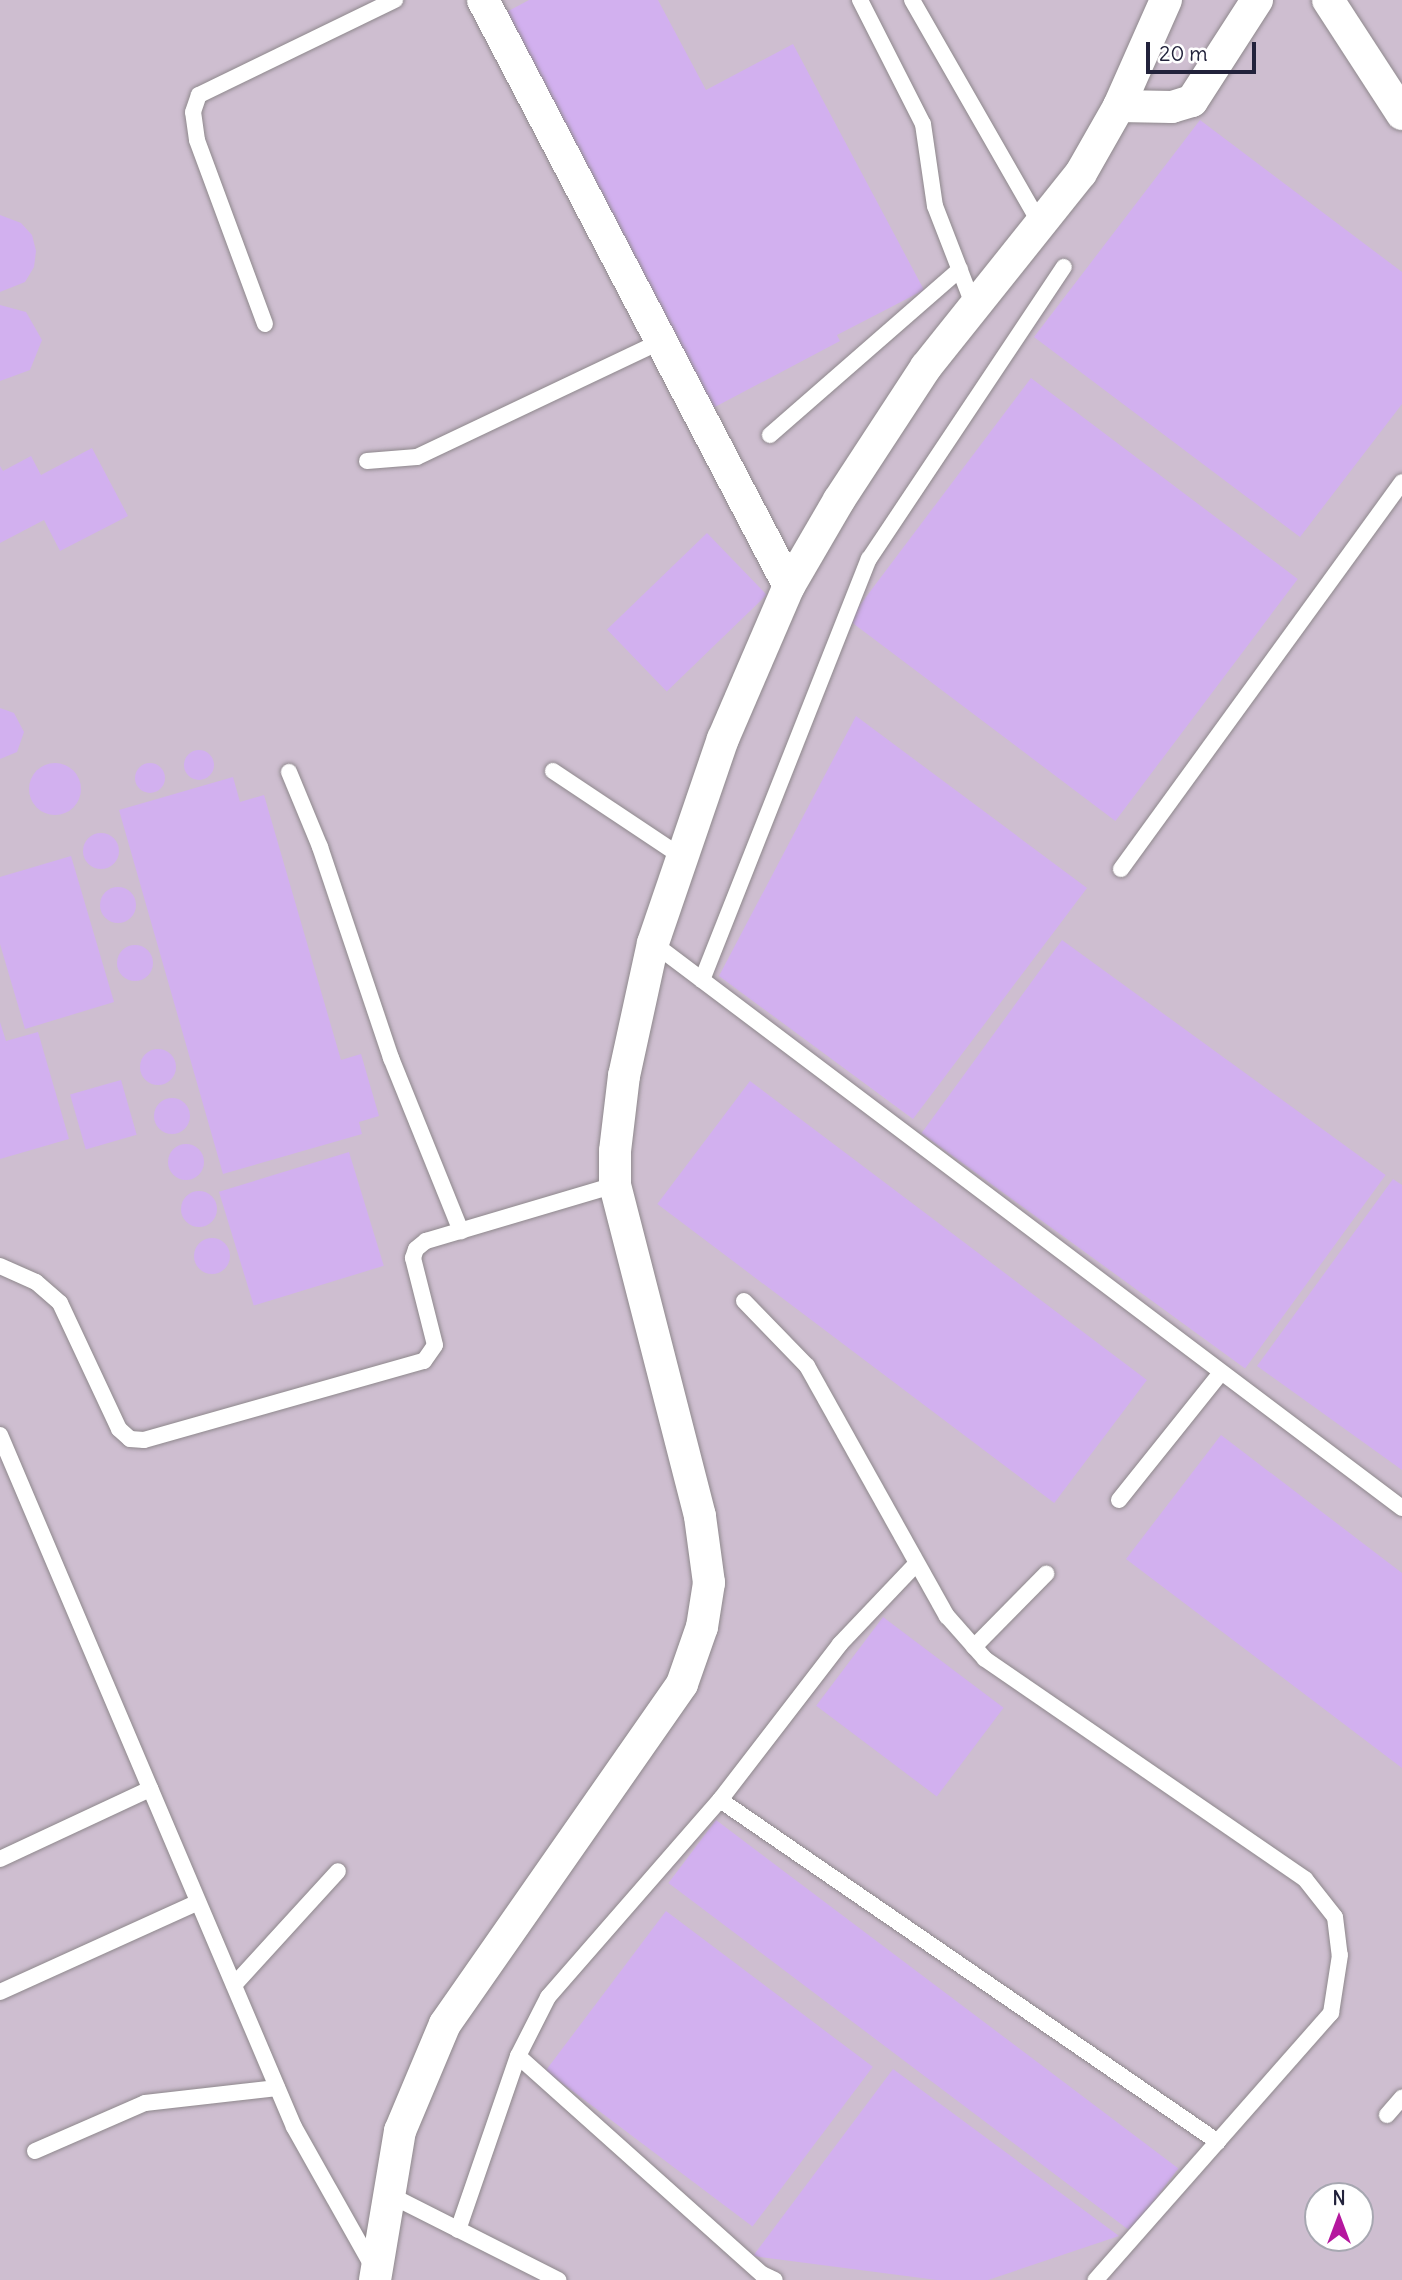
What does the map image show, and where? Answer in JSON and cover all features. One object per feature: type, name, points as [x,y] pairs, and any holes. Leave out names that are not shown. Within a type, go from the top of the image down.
[{"type":"street","points":[[483,0],[789,586]]},
{"type":"street","points":[[376,2276],[400,2131],[444,2024],[682,1684],[702,1627],[709,1583],[700,1516],[615,1185],[624,1076],[653,943],[682,857],[723,739],[789,586],[926,367],[1081,173],[1119,106],[1166,0]]},
{"type":"street","points":[[1119,106],[1172,107],[1192,102],[1256,0]]},
{"type":"street","points":[[1328,0],[1402,114]]},
{"type":"lane","points":[[265,324],[197,140],[193,112],[200,95],[395,0]]},
{"type":"lane","points":[[860,0],[923,124],[935,206],[975,309]]},
{"type":"lane","points":[[912,0],[1041,225]]},
{"type":"lane","points":[[702,980],[869,559],[1064,267]]},
{"type":"lane","points":[[770,435],[960,269]]},
{"type":"lane","points":[[367,461],[417,457],[661,341]]},
{"type":"lane","points":[[1121,869],[1402,482]]},
{"type":"lane","points":[[553,771],[682,857]]},
{"type":"lane","points":[[289,772],[320,847],[391,1058],[461,1231]]},
{"type":"lane","points":[[653,943],[1220,1374],[1402,1508]]},
{"type":"lane","points":[[0,1266],[36,1282],[60,1303],[119,1429],[130,1438],[144,1440],[424,1361],[435,1345],[413,1258],[426,1241],[615,1185]]},
{"type":"lane","points":[[744,1301],[807,1366],[916,1564],[947,1616],[974,1647],[1304,1879],[1335,1917],[1340,1955],[1331,2013],[1096,2280]]},
{"type":"lane","points":[[1119,1500],[1220,1374]]},
{"type":"lane","points":[[0,1435],[293,2127],[376,2276]]},
{"type":"lane","points":[[458,2230],[518,2056],[548,1997],[720,1800],[840,1644],[916,1564]]},
{"type":"lane","points":[[974,1647],[1046,1574]]},
{"type":"lane","points":[[0,1859],[150,1789]]},
{"type":"lane","points":[[720,1800],[1218,2142]]},
{"type":"lane","points":[[234,1985],[338,1871]]},
{"type":"lane","points":[[0,1992],[198,1902]]},
{"type":"lane","points":[[518,2056],[765,2278]]},
{"type":"lane","points":[[35,2151],[145,2103],[277,2088]]},
{"type":"lane","points":[[1387,2115],[1402,2098]]},
{"type":"lane","points":[[388,2194],[558,2280]]},
{"type":"shaded area","points":[[0,0],[1402,0],[1402,2280],[0,2280]]},
{"type":"building","points":[[529,0],[658,0],[706,90],[793,44],[924,290],[837,335],[840,341],[713,408],[503,14]]},
{"type":"building","points":[[1200,120],[1402,272],[1402,404],[1300,537],[1034,337]]},
{"type":"building","points":[[0,215],[21,223],[32,235],[36,251],[34,267],[25,282],[0,292]]},
{"type":"building","points":[[0,305],[26,312],[42,340],[30,370],[0,381]]},
{"type":"building","points":[[1031,378],[1298,579],[1115,821],[849,620]]},
{"type":"building","points":[[92,448],[128,516],[60,551],[44,520],[0,543],[0,466],[3,471],[31,456],[41,475]]},
{"type":"building","points":[[707,533],[767,595],[667,691],[607,630]]},
{"type":"building","points":[[0,708],[14,713],[24,732],[17,752],[0,759]]},
{"type":"building","points":[[856,716],[1087,888],[913,1119],[719,976]]},
{"type":"building","points":[[199,750],[210,754],[214,765],[210,776],[199,780],[188,776],[184,765],[188,754]]},
{"type":"building","points":[[55,763],[65,765],[73,771],[79,779],[79,799],[73,807],[65,813],[55,815],[45,813],[37,807],[31,799],[29,789],[31,779],[37,771],[45,765]]},
{"type":"building","points":[[150,763],[156,764],[164,772],[164,784],[156,792],[150,793],[144,792],[136,784],[135,778],[136,772],[144,764]]},
{"type":"building","points":[[233,777],[240,802],[264,795],[341,1060],[361,1054],[379,1116],[359,1122],[362,1134],[223,1174],[119,810]]},
{"type":"building","points":[[101,833],[114,838],[119,851],[114,864],[101,869],[88,864],[83,851],[88,838]]},
{"type":"building","points":[[71,856],[114,1002],[25,1029],[0,944],[0,877]]},
{"type":"building","points":[[118,887],[131,892],[136,905],[131,918],[118,923],[105,918],[100,905],[105,892]]},
{"type":"building","points":[[1062,940],[1386,1175],[1245,1368],[922,1133]]},
{"type":"building","points":[[135,945],[148,950],[153,963],[148,976],[135,981],[122,976],[117,963],[122,950]]},
{"type":"building","points":[[0,1022],[6,1041],[38,1032],[69,1139],[0,1159]]},
{"type":"building","points":[[158,1049],[171,1054],[176,1067],[171,1080],[158,1085],[145,1080],[140,1067],[145,1054]]},
{"type":"building","points":[[121,1080],[137,1135],[86,1149],[70,1095]]},
{"type":"building","points":[[750,1081],[1147,1380],[1054,1503],[657,1204]]},
{"type":"building","points":[[172,1098],[185,1103],[190,1116],[185,1129],[172,1134],[159,1129],[154,1116],[159,1103]]},
{"type":"building","points":[[186,1144],[199,1149],[204,1162],[199,1175],[186,1180],[173,1175],[168,1162],[173,1149]]},
{"type":"building","points":[[349,1152],[384,1266],[254,1306],[219,1192]]},
{"type":"building","points":[[1393,1179],[1402,1185],[1402,1470],[1257,1366]]},
{"type":"building","points":[[199,1191],[212,1196],[217,1209],[212,1222],[199,1227],[186,1222],[181,1209],[186,1196]]},
{"type":"building","points":[[212,1238],[225,1243],[230,1256],[225,1269],[212,1274],[199,1269],[194,1256],[199,1243]]},
{"type":"building","points":[[1221,1435],[1402,1573],[1402,1768],[1126,1559]]},
{"type":"building","points":[[883,1617],[1004,1708],[937,1797],[816,1706]]},
{"type":"building","points":[[716,1820],[1178,2168],[1131,2232],[668,1883]]},
{"type":"building","points":[[666,1911],[873,2067],[752,2227],[546,2071]]},
{"type":"building","points":[[893,2069],[1119,2236],[988,2280],[937,2280],[753,2256]]}]
